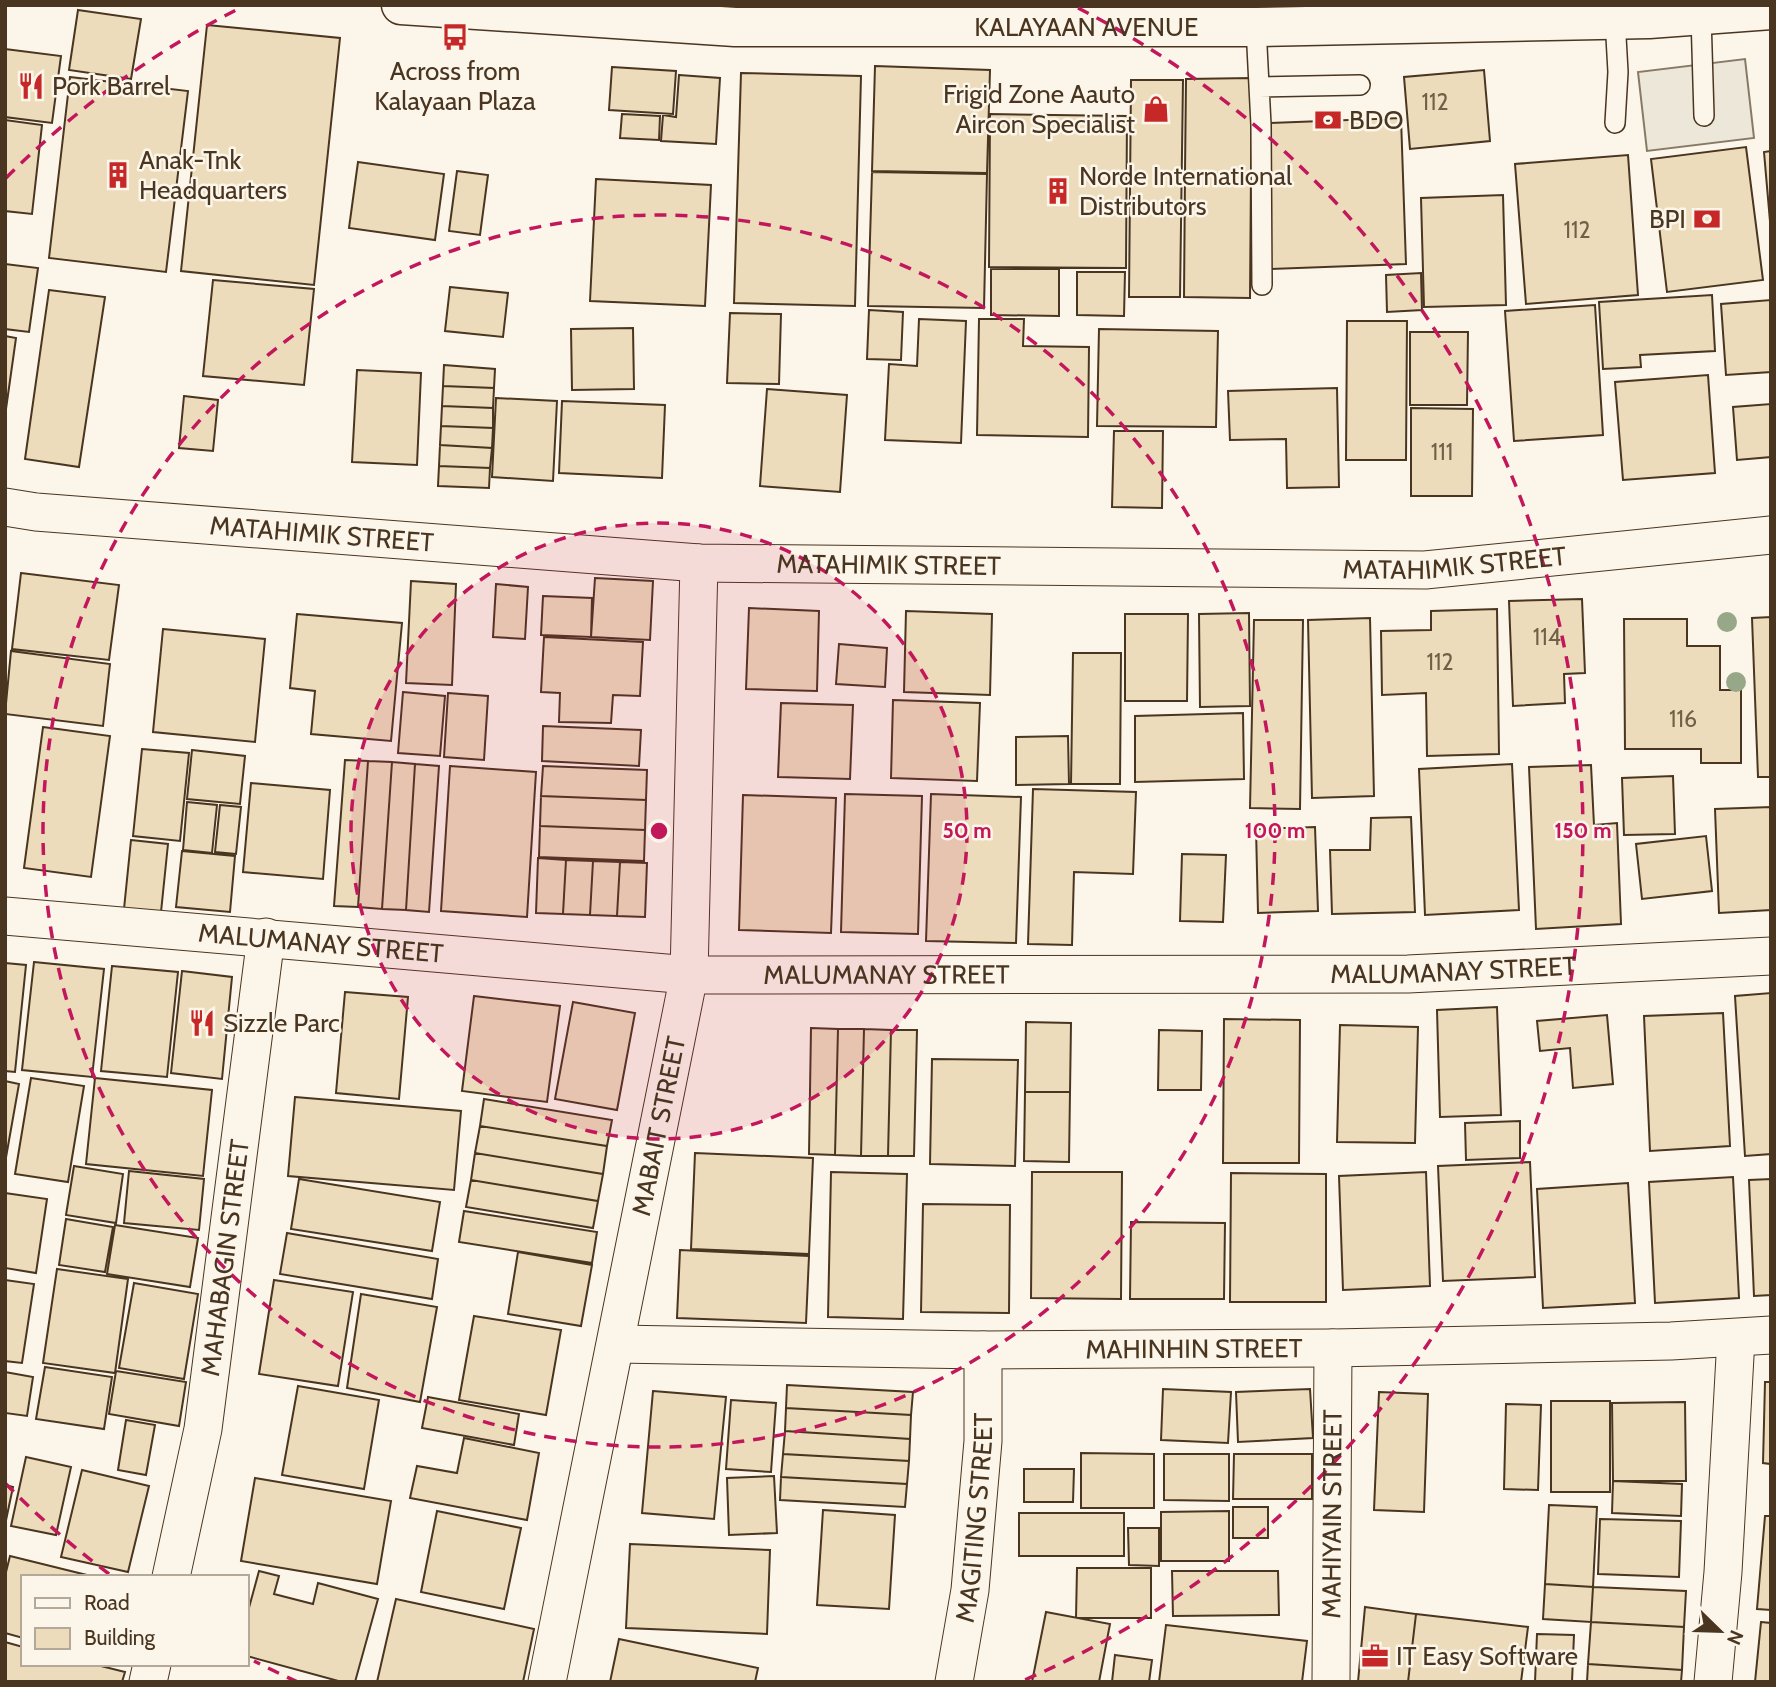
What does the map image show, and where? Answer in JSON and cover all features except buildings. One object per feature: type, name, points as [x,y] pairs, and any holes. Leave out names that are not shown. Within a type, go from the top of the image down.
[{"type":"main road","name":"KALAYAAN AVENUE","points":[[401,5],[735,27],[1255,27],[1615,19],[1771,10]]},
{"type":"street","name":"MATAHIMIK STREET","points":[[5,507],[36,512],[699,563],[1425,570],[1771,535]]},
{"type":"street","name":"MABAIT STREET","points":[[547,1682],[689,975],[699,563]]},
{"type":"street","name":"MALUMANAY STREET","points":[[5,916],[689,975],[1408,974],[1771,956]]},
{"type":"street","name":"MAHABAGIN STREET","points":[[171,1575],[204,1429],[266,937]]},
{"type":"street","name":"MAHINHIN STREET","points":[[616,1344],[983,1350],[1333,1348],[1753,1337]]},
{"type":"street","points":[[1713,1682],[1723,1572],[1753,1337]]},
{"type":"street","name":"MAHIYAIN STREET","points":[[1331,1682],[1333,1348]]},
{"type":"street","name":"MAGITING STREET","points":[[954,1682],[970,1590],[983,1441],[983,1350]]},
{"type":"lane","points":[[1701,16],[1704,116]]},
{"type":"lane","points":[[1615,19],[1618,72],[1615,123]]},
{"type":"lane","points":[[1255,27],[1259,87],[1262,285]]},
{"type":"lane","points":[[1259,87],[1360,85]]},
{"type":"shaded area","points":[[1745,59],[1754,138],[1647,151],[1638,72]]},
{"type":"place","name":"Across from Kalayaan Plaza","points":[[455,37]]},
{"type":"place","name":"Pork Barrel","points":[[31,86]]},
{"type":"place","name":"Frigid Zone Aauto Aircon Specialist","points":[[1156,109]]},
{"type":"place","name":"BDO","points":[[1328,120]]},
{"type":"place","name":"Anak-Tnk Headquarters","points":[[118,175]]},
{"type":"place","name":"Norde International Distributors","points":[[1058,191]]},
{"type":"place","name":"BPI","points":[[1707,219]]},
{"type":"place","name":"Sizzle Parc","points":[[202,1023]]},
{"type":"place","name":"IT Easy Software","points":[[1375,1656]]}]
